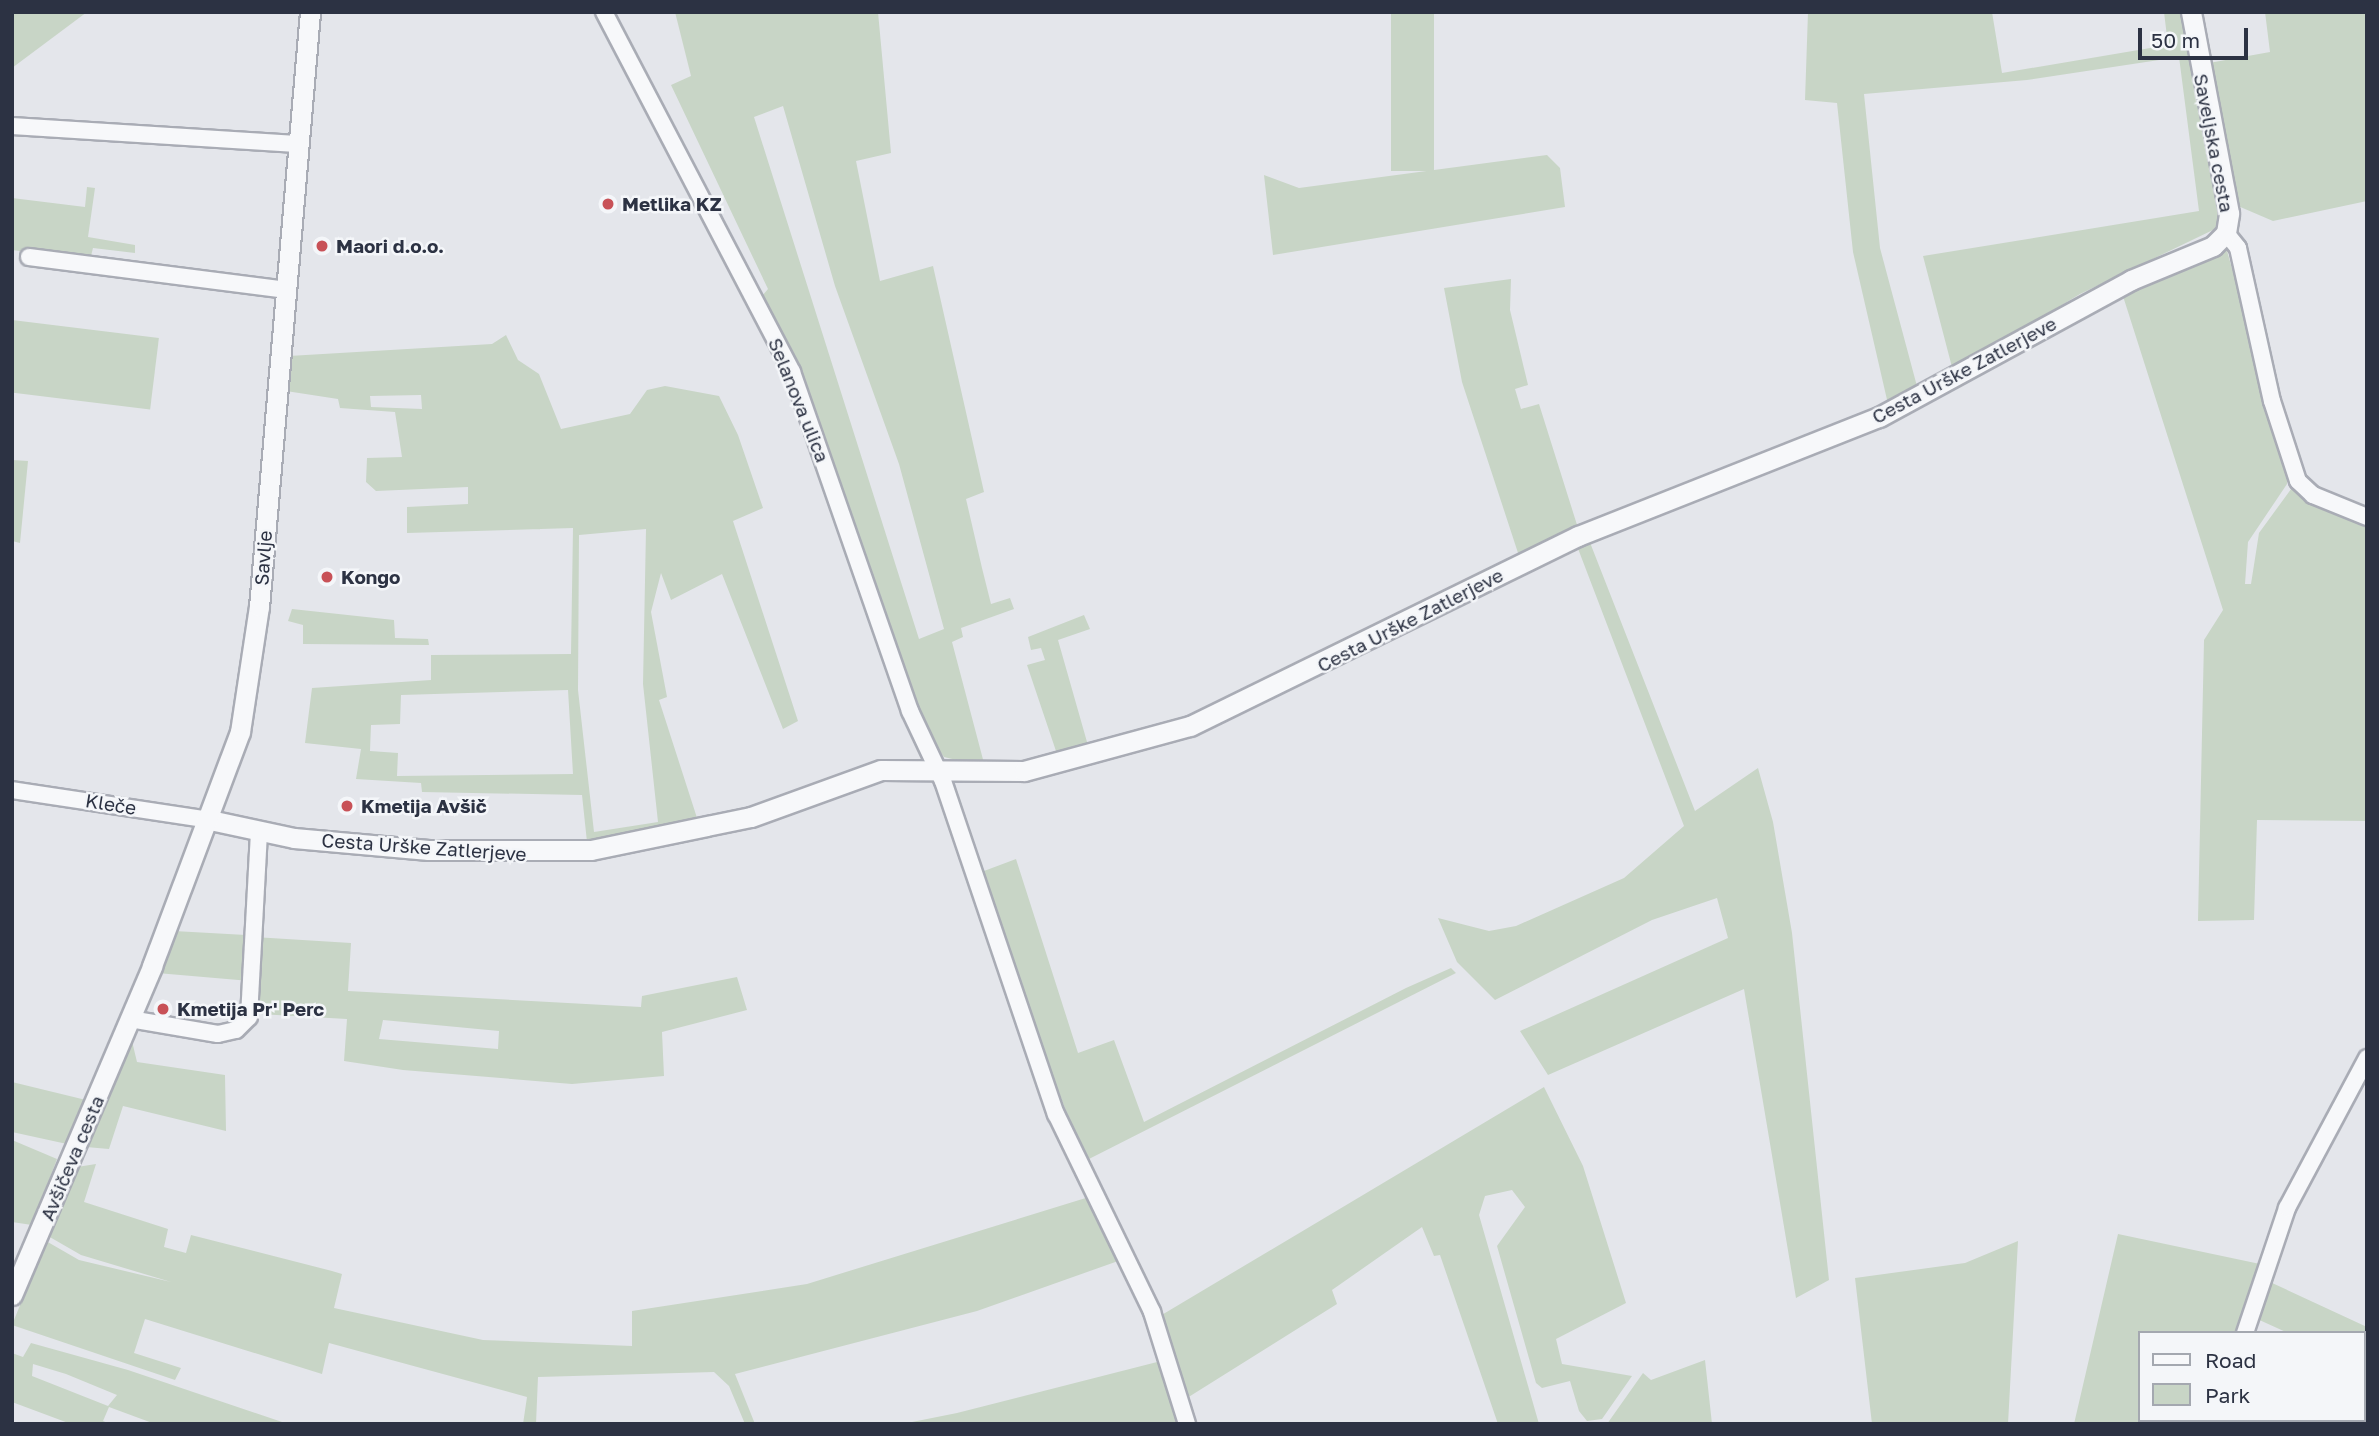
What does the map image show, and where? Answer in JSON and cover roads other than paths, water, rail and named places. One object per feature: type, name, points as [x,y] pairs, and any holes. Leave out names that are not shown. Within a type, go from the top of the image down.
[{"type":"street","name":"Savlje","points":[[210,820],[235,752],[253,661],[296,144],[310,12]]},
{"type":"street","name":"Selanova ulica","points":[[604,12],[792,372],[910,711],[937,767],[1056,1114],[1152,1312],[1187,1424]]},
{"type":"street","name":"Saveljska cesta","points":[[2191,12],[2229,206],[2226,233]]},
{"type":"street","points":[[12,125],[296,144]]},
{"type":"street","points":[[2226,233],[2238,248],[2272,401],[2298,481],[2313,495],[2367,517]]},
{"type":"street","name":"Cesta Urške Zatlerjeve","points":[[210,820],[259,832],[478,853],[591,850],[751,817],[881,771],[937,767],[996,773],[1059,765],[1232,709],[1578,536],[1879,418],[2108,291],[2213,246],[2226,233]]},
{"type":"street","points":[[29,257],[285,290]]},
{"type":"street","name":"Kleče","points":[[12,790],[210,820]]},
{"type":"street","name":"Avšičeva cesta","points":[[12,1296],[130,1019],[210,820]]},
{"type":"street","points":[[130,1019],[218,1034],[236,1030],[249,1017],[259,832]]},
{"type":"street","points":[[2246,1331],[2287,1208],[2367,1058]]},
{"type":"place","name":"Metlika KZ","points":[[608,204]]},
{"type":"place","name":"Maori d.o.o.","points":[[322,246]]},
{"type":"place","name":"Kongo","points":[[327,577]]},
{"type":"place","name":"Kmetija Avšič","points":[[347,806]]},
{"type":"place","name":"Kmetija Pr' Perc","points":[[163,1009]]}]
